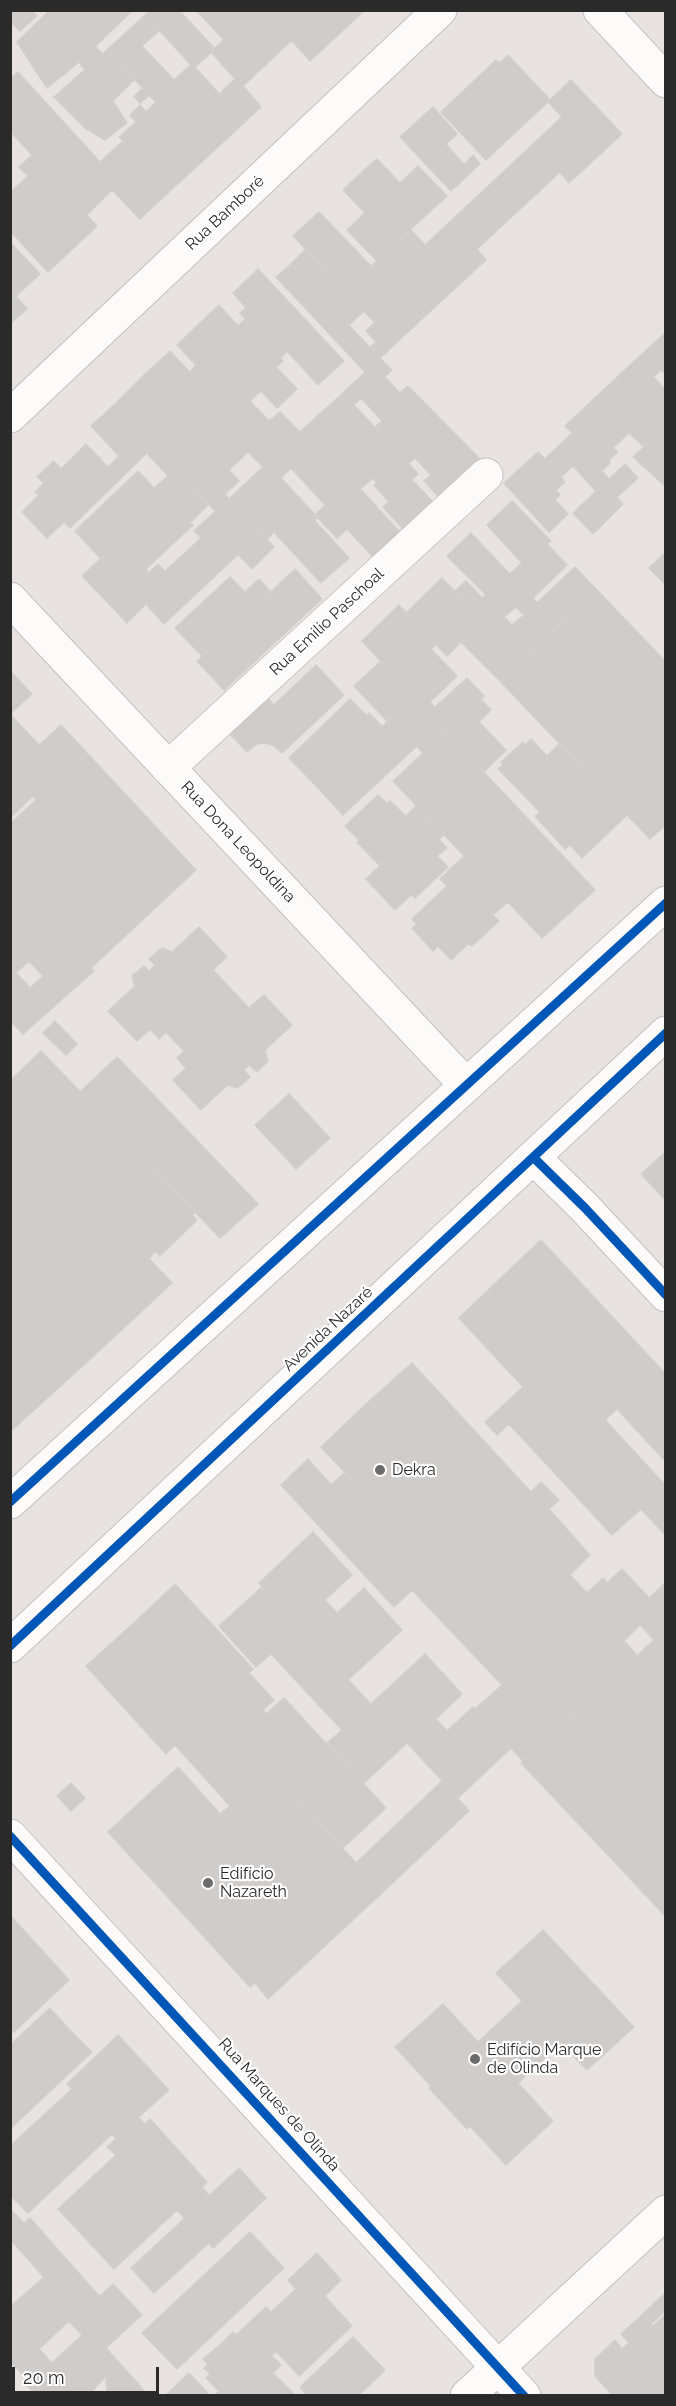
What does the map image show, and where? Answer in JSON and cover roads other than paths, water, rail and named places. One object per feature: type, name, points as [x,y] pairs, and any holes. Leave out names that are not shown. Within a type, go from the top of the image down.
[{"type":"street","name":"Rua Bamboré","points":[[10,416],[440,10]]},
{"type":"street","points":[[600,10],[666,81]]},
{"type":"street","name":"Rua Emilio Paschoal","points":[[168,768],[486,475]]},
{"type":"street","name":"Rua Dona Leopoldina","points":[[10,599],[466,1086]]},
{"type":"street","points":[[10,1502],[666,903]]},
{"type":"street","name":"Avenida Nazaré","points":[[10,1646],[666,1033]]},
{"type":"street","points":[[534,1158],[585,1208],[666,1295]]},
{"type":"street","name":"Rua Marques de Olinda","points":[[10,1836],[524,2396]]},
{"type":"street","points":[[467,2396],[666,2212]]},
{"type":"place","name":"Dekra","points":[[380,1470]]},
{"type":"place","name":"Edifício Nazareth","points":[[208,1883]]},
{"type":"place","name":"Edifício Marque de Olinda","points":[[475,2059]]}]
